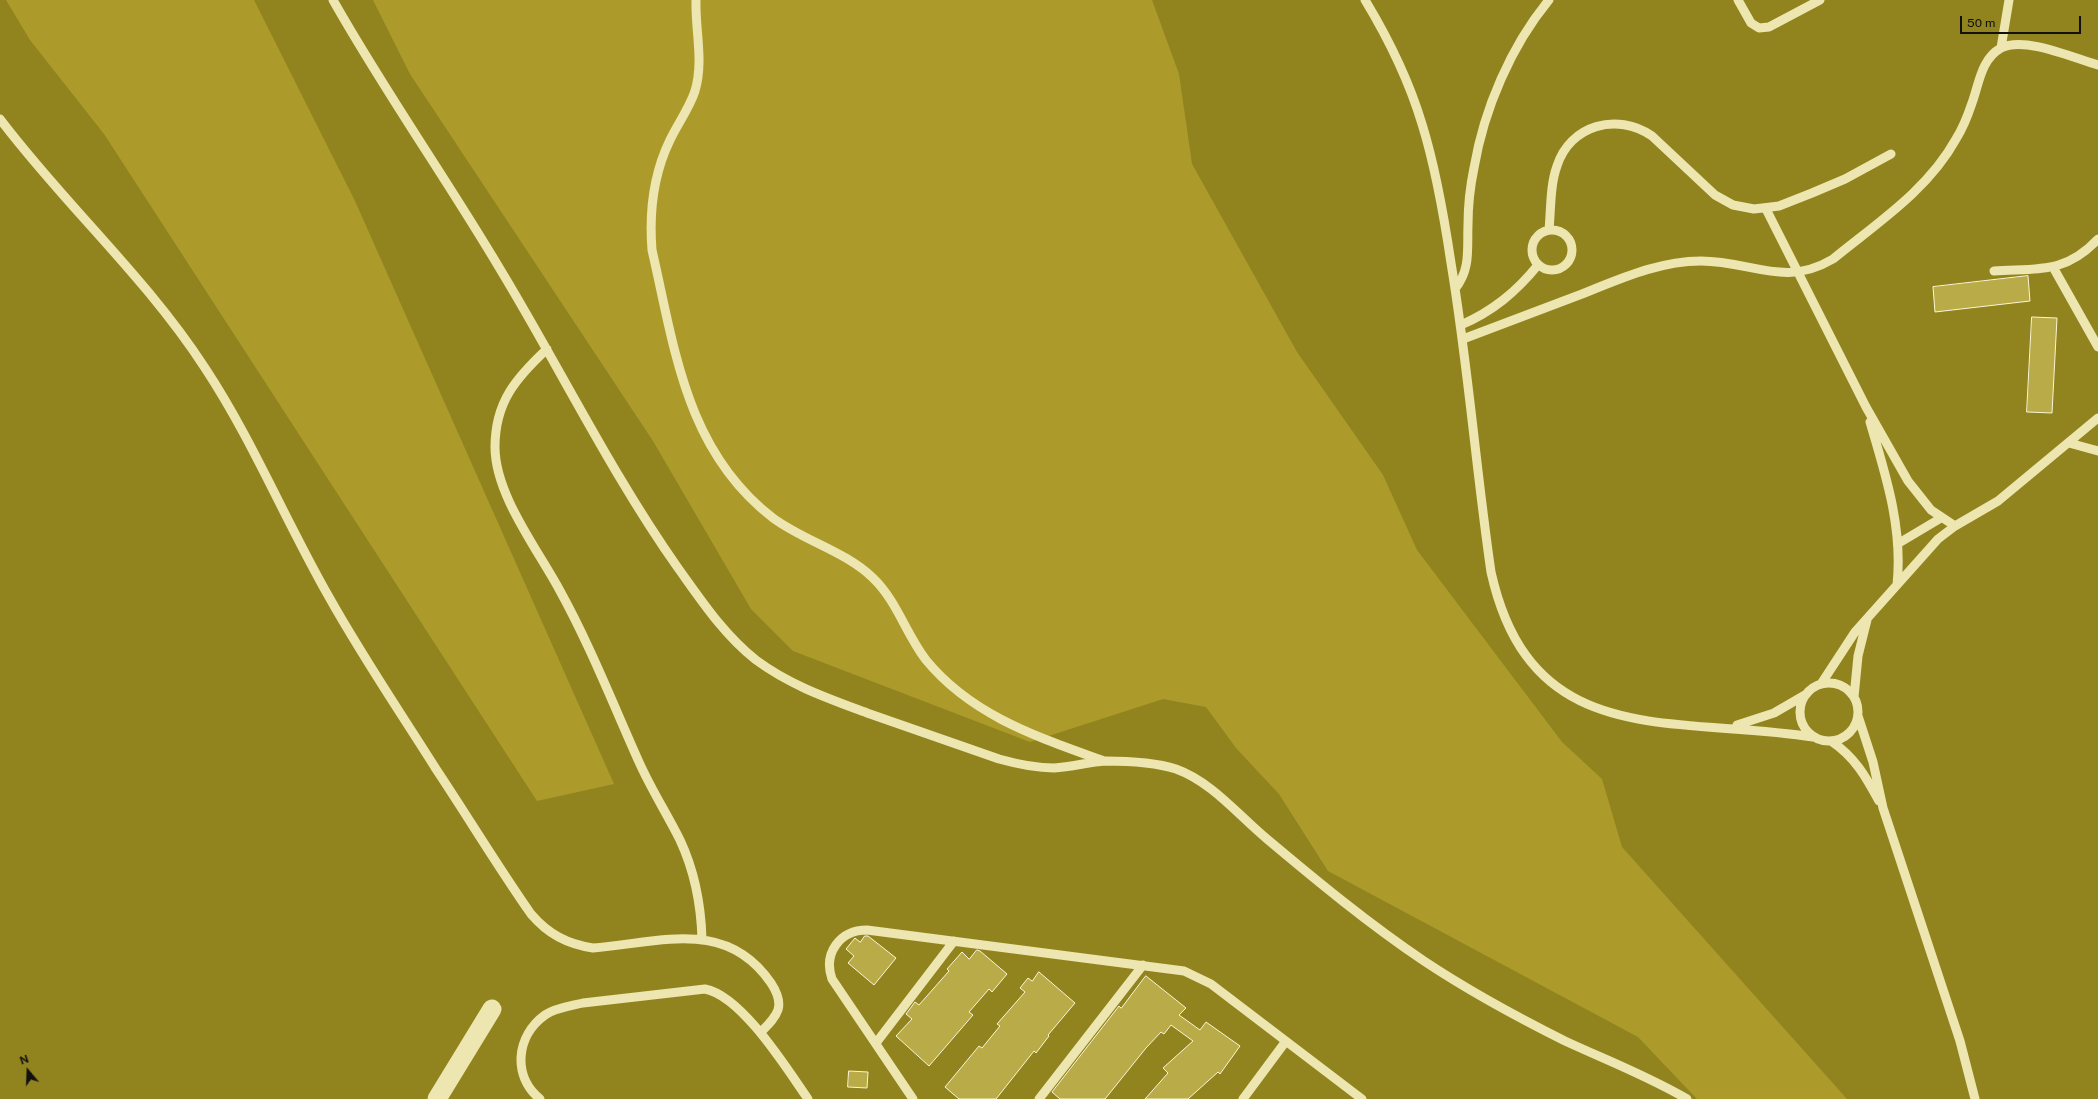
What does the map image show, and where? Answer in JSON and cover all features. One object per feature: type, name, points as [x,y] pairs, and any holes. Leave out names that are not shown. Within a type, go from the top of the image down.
[{"type":"street","points":[[437,1099],[492,1009]]},
{"type":"lane","points":[[334,0],[385,87],[450,186],[547,349],[612,466],[660,544],[718,622],[736,643],[755,658],[788,680],[816,694],[999,759],[1016,764],[1051,768],[1087,765],[1104,761]]},
{"type":"lane","points":[[696,0],[699,50],[698,77],[689,106],[670,140],[658,172],[652,200],[650,233],[652,250],[675,355],[683,384],[703,433],[726,472],[757,505],[792,531],[861,568],[880,586],[895,606],[925,659],[958,693],[978,707],[999,719],[1104,761],[1163,766],[1188,774],[1202,782],[1340,898],[1422,960],[1460,984],[1524,1020],[1647,1077],[1687,1099]]},
{"type":"lane","points":[[1365,0],[1392,50],[1422,123],[1438,184],[1463,339],[1491,572],[1500,610],[1516,642],[1536,669],[1559,690],[1572,698],[1612,712],[1652,722],[1690,726],[1767,730],[1832,741],[1842,748],[1858,765],[1883,808]]},
{"type":"lane","points":[[1455,289],[1461,281],[1468,262],[1469,196],[1474,167],[1485,124],[1510,62],[1528,29],[1549,0]]},
{"type":"lane","points":[[1738,0],[1751,23],[1764,28],[1820,0]]},
{"type":"lane","points":[[2001,48],[2009,0]]},
{"type":"lane","points":[[1463,339],[1656,267],[1693,262],[1722,262],[1771,272],[1798,273],[1817,268],[1833,259],[1924,183],[1956,140],[1972,103],[1988,59],[2001,48],[2024,44],[2098,65]]},
{"type":"lane","points":[[0,118],[28,154],[134,273],[181,333],[205,368],[227,403],[329,598],[395,704],[531,914],[539,923],[558,937],[581,946],[593,948],[688,938],[719,942],[744,955],[764,973],[779,997],[778,1012],[775,1018],[761,1032]]},
{"type":"lane","points":[[1549,230],[1554,178],[1560,157],[1569,144],[1581,133],[1601,124],[1611,123],[1633,126],[1652,136],[1715,195],[1724,201],[1743,208],[1766,209],[1812,193],[1891,154]]},
{"type":"lane","points":[[1766,209],[1866,407],[1915,492],[1941,518],[1955,526]]},
{"type":"lane","points":[[1549,230],[1562,232],[1567,236],[1572,249],[1572,256],[1568,262],[1557,270],[1550,270],[1538,264],[1532,253],[1532,247],[1538,236],[1549,230]]},
{"type":"lane","points":[[1994,271],[2053,267],[2075,259],[2098,239]]},
{"type":"lane","points":[[1461,325],[1496,307],[1525,280],[1538,264]]},
{"type":"lane","points":[[2053,267],[2098,347]]},
{"type":"lane","points":[[547,349],[512,386],[501,407],[497,418],[495,441],[496,463],[499,478],[510,504],[567,602],[641,768],[680,840],[688,859],[699,898],[702,939]]},
{"type":"lane","points":[[1866,407],[1894,507],[1899,543],[1897,585]]},
{"type":"lane","points":[[1821,684],[1842,649],[1868,616],[1938,539],[1955,526],[1993,505],[2098,418]]},
{"type":"lane","points":[[2069,443],[2098,451]]},
{"type":"lane","points":[[1899,543],[1941,518]]},
{"type":"lane","points":[[1854,697],[1858,656],[1868,616]]},
{"type":"lane","points":[[1721,727],[1751,721],[1774,713],[1812,688],[1821,684],[1840,685],[1848,690],[1854,697],[1858,716],[1873,762],[1883,808],[1960,1041],[1975,1099]]},
{"type":"lane","points":[[1805,694],[1800,703],[1799,713],[1801,722],[1813,737]]},
{"type":"lane","points":[[1832,741],[1849,733],[1855,726],[1858,716]]},
{"type":"lane","points":[[914,1099],[832,979],[829,963],[834,947],[838,941],[852,932],[867,930],[1184,970],[1202,978],[1362,1099]]},
{"type":"lane","points":[[876,1043],[954,941]]},
{"type":"lane","points":[[1040,1099],[1143,965]]},
{"type":"lane","points":[[540,1099],[529,1087],[524,1078],[521,1069],[522,1048],[531,1030],[546,1015],[569,1006],[705,989],[716,992],[725,998],[761,1032],[808,1099]]},
{"type":"lane","points":[[1243,1099],[1286,1041]]},
{"type":"shaded area","points":[[6,0],[254,0],[355,201],[614,784],[537,801],[104,134],[30,40]]},
{"type":"shaded area","points":[[373,0],[1152,0],[1179,74],[1192,164],[1297,352],[1383,475],[1417,550],[1562,742],[1602,779],[1622,847],[1847,1099],[1697,1099],[1638,1037],[1328,871],[1279,794],[1236,748],[1206,707],[1163,699],[1030,742],[793,651],[751,609],[653,441],[410,74]]},
{"type":"building","points":[[2028,276],[2030,301],[1935,312],[1933,287]]},
{"type":"building","points":[[2032,317],[2057,318],[2052,413],[2027,412]]},
{"type":"building","points":[[865,936],[868,936],[896,958],[874,985],[848,963],[854,956],[846,949],[855,938],[860,942]]},
{"type":"building","points":[[977,950],[1007,974],[992,992],[989,989],[969,1012],[973,1015],[929,1066],[896,1036],[912,1019],[906,1014],[915,1002],[919,1005],[949,971],[947,969],[962,952],[969,959]]},
{"type":"building","points":[[1039,972],[1075,1003],[1048,1035],[1049,1036],[1036,1053],[1034,1051],[996,1099],[959,1099],[945,1087],[979,1046],[982,1048],[1000,1026],[997,1024],[1025,992],[1020,988],[1028,978],[1032,981]]},
{"type":"building","points":[[1146,976],[1186,1008],[1179,1015],[1200,1030],[1206,1022],[1240,1046],[1220,1074],[1218,1072],[1188,1099],[1145,1099],[1168,1073],[1163,1068],[1193,1041],[1171,1025],[1164,1034],[1161,1032],[1146,1048],[1105,1099],[1060,1099],[1052,1092],[1119,1006],[1121,1008]]},
{"type":"building","points":[[849,1071],[868,1072],[867,1088],[848,1087]]}]
